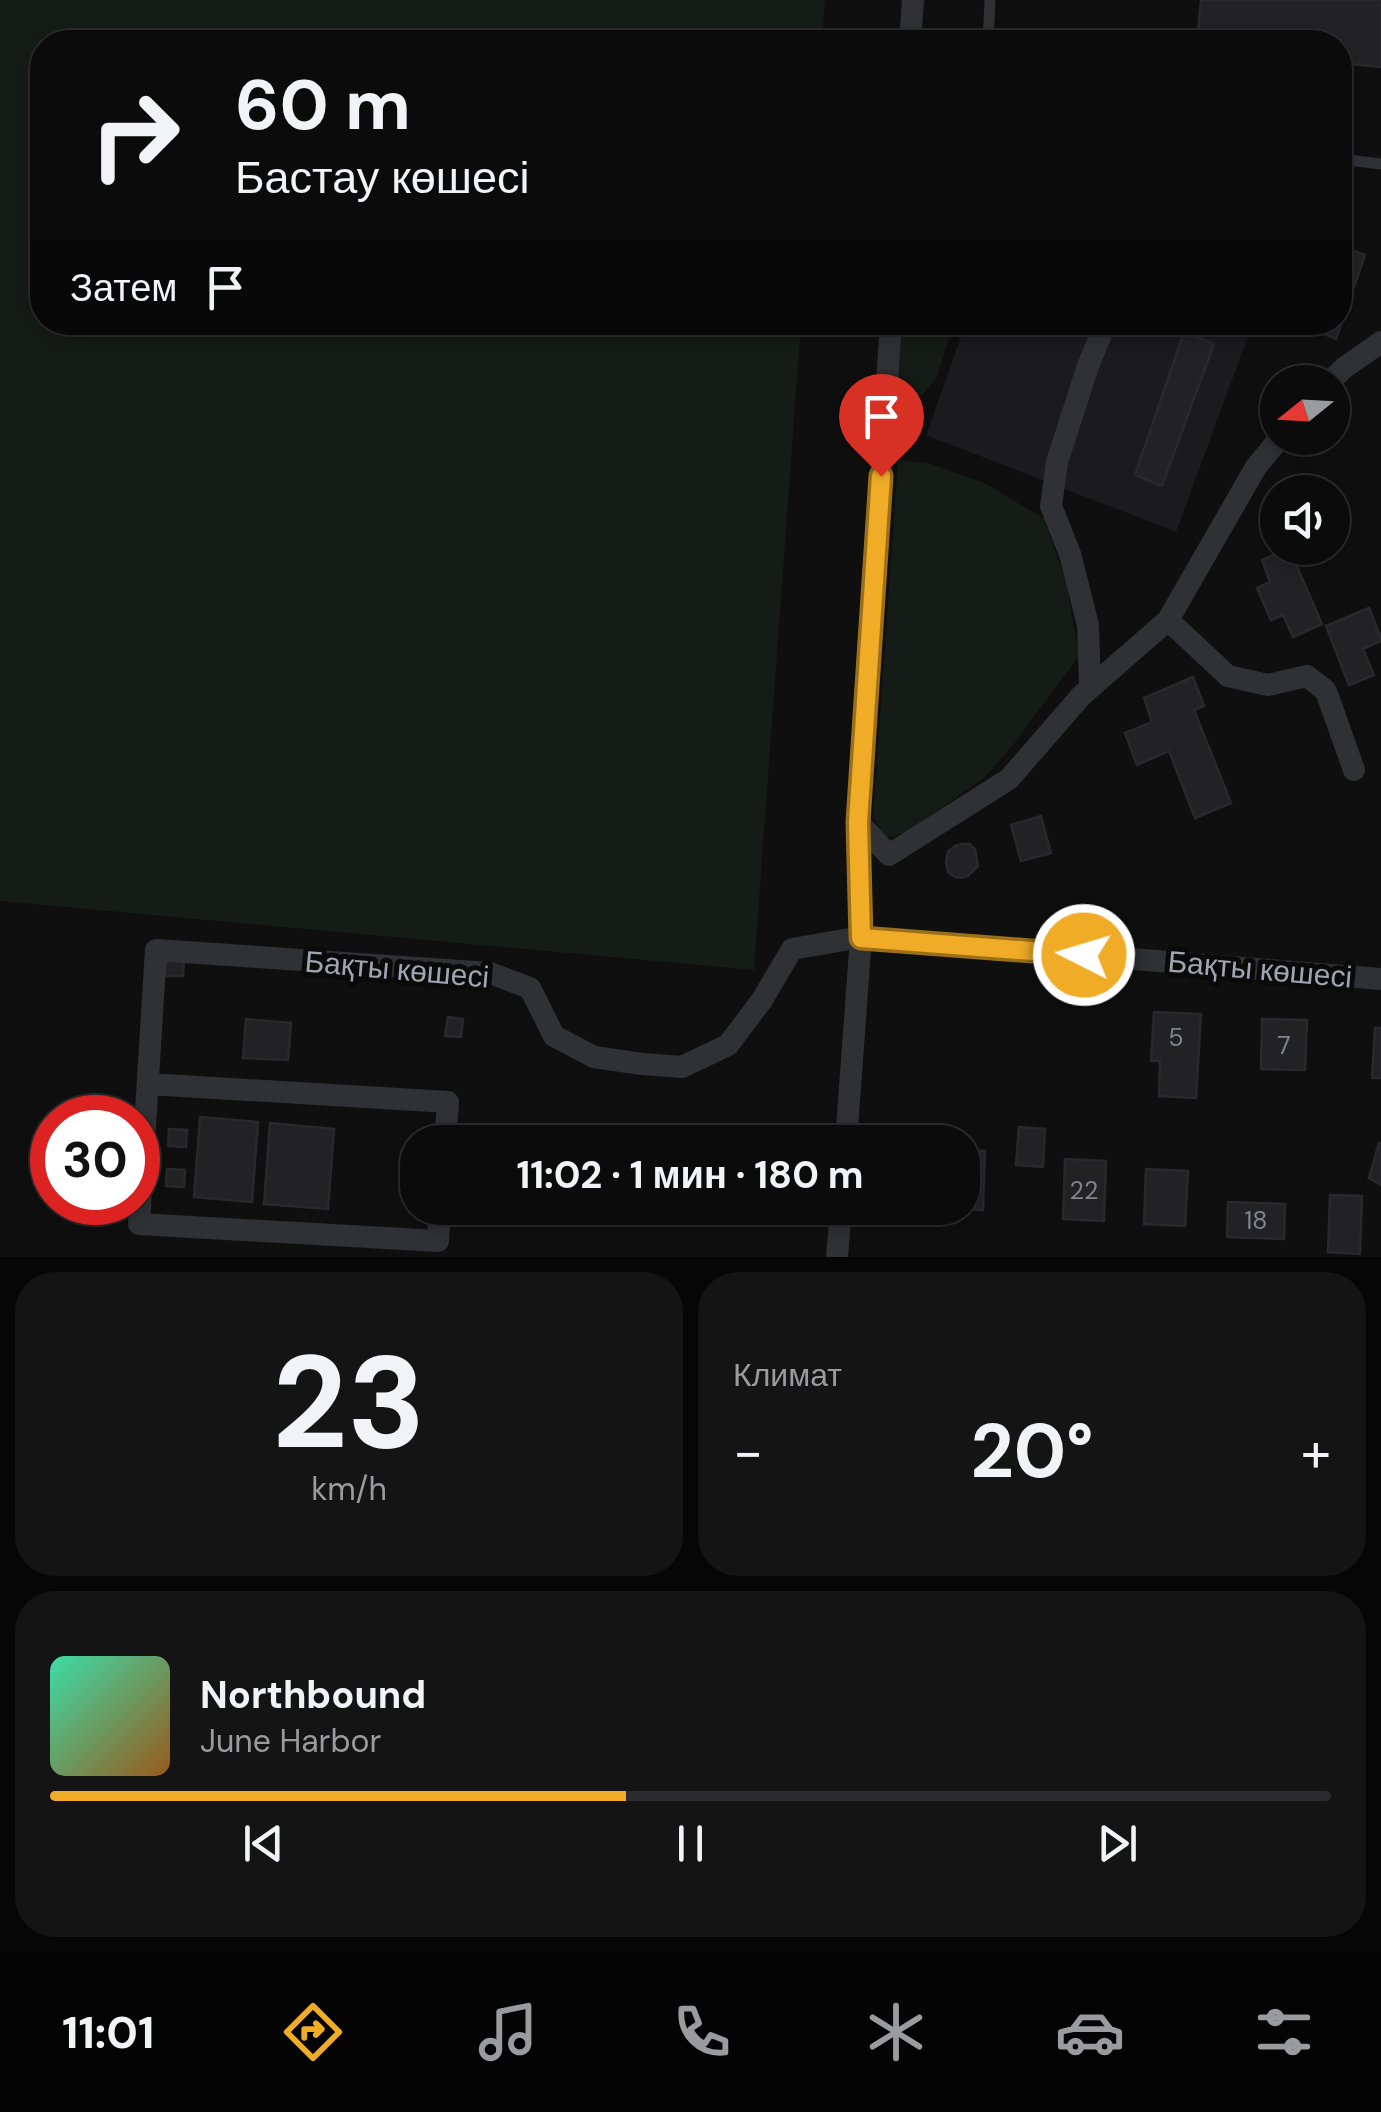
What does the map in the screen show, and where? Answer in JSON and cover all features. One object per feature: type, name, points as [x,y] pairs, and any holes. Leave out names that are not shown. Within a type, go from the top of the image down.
[{"type":"street","points":[[911,30],[913,0]]},
{"type":"street","points":[[847,1125],[861,938],[858,822],[890,335]]},
{"type":"street","points":[[1090,688],[1088,626],[1070,554],[1051,506],[1056,462],[1101,335]]},
{"type":"street","points":[[1348,365],[1381,342]]},
{"type":"street","points":[[858,822],[890,855],[1008,778],[1090,688],[1168,620],[1266,455]]},
{"type":"street","points":[[1168,620],[1228,676],[1268,684],[1307,676],[1326,691],[1354,770]]},
{"type":"street","name":"Бақты көшесі","points":[[149,1084],[156,950],[490,973],[530,988],[554,1036],[594,1057],[682,1066],[728,1044],[762,1000],[792,949],[861,938],[1381,979]]},
{"type":"street","points":[[439,1225],[438,1241],[139,1224],[149,1084],[448,1102],[446,1125]]},
{"type":"street","points":[[838,1257],[840,1225]]},
{"type":"lane","points":[[989,30],[990,0]]},
{"type":"lane","points":[[1352,160],[1381,164]]},
{"type":"shaded area","points":[[0,0],[825,0],[823,30],[30,30],[30,335],[800,335],[754,970],[0,901]]},
{"type":"shaded area","points":[[900,335],[950,335],[937,377],[918,400],[898,392]]},
{"type":"shaded area","points":[[962,335],[1249,335],[1176,532],[926,435]]},
{"type":"shaded area","points":[[898,460],[928,463],[987,484],[1044,519],[1066,581],[1079,656],[985,777],[907,832],[885,838],[873,817]]},
{"type":"building","points":[[1201,0],[1381,0],[1381,67],[1352,64],[1352,30],[1198,30]]},
{"type":"building","points":[[1352,250],[1365,255],[1352,293]]},
{"type":"building","points":[[1183,335],[1214,344],[1162,486],[1135,475]]},
{"type":"building","points":[[1264,565],[1296,565],[1322,624],[1293,637],[1283,615],[1271,620],[1257,588],[1270,582]]},
{"type":"building","points":[[1369,608],[1381,638],[1363,649],[1374,675],[1349,685],[1326,626]]},
{"type":"building","points":[[1193,677],[1204,706],[1194,710],[1231,803],[1195,818],[1169,751],[1137,765],[1125,733],[1152,722],[1144,698]]},
{"type":"building","points":[[1041,816],[1051,853],[1021,861],[1011,825]]},
{"type":"building","points":[[962,844],[975,849],[978,866],[962,878],[948,872],[946,862],[948,852]]},
{"type":"building","points":[[166,958],[184,959],[183,976],[165,976]]},
{"type":"building","points":[[1154,1012],[1201,1014],[1196,1098],[1159,1096],[1160,1061],[1151,1061]]},
{"type":"building","points":[[448,1017],[463,1019],[461,1037],[445,1036]]},
{"type":"building","points":[[246,1019],[291,1023],[288,1060],[243,1058]]},
{"type":"building","points":[[1262,1019],[1307,1020],[1305,1070],[1261,1069]]},
{"type":"building","points":[[1375,1028],[1381,1028],[1381,1078],[1372,1078]]},
{"type":"building","points":[[200,1117],[258,1122],[252,1202],[194,1197]]},
{"type":"building","points":[[270,1123],[334,1129],[328,1209],[264,1204]]},
{"type":"building","points":[[1019,1127],[1045,1129],[1043,1167],[1016,1165]]},
{"type":"building","points":[[169,1129],[187,1130],[186,1147],[168,1146]]},
{"type":"building","points":[[1381,1144],[1381,1185],[1369,1178]]},
{"type":"building","points":[[980,1151],[985,1151],[980,1210]]},
{"type":"building","points":[[1065,1159],[1106,1161],[1104,1221],[1063,1219]]},
{"type":"building","points":[[167,1169],[185,1170],[184,1187],[166,1186]]},
{"type":"building","points":[[1146,1169],[1188,1171],[1185,1226],[1144,1224]]},
{"type":"building","points":[[1330,1195],[1362,1196],[1360,1254],[1328,1252]]},
{"type":"building","points":[[1228,1202],[1285,1204],[1284,1239],[1227,1237]]},
{"type":"route","points":[[881,476],[858,822],[861,938],[1084,955]]}]
